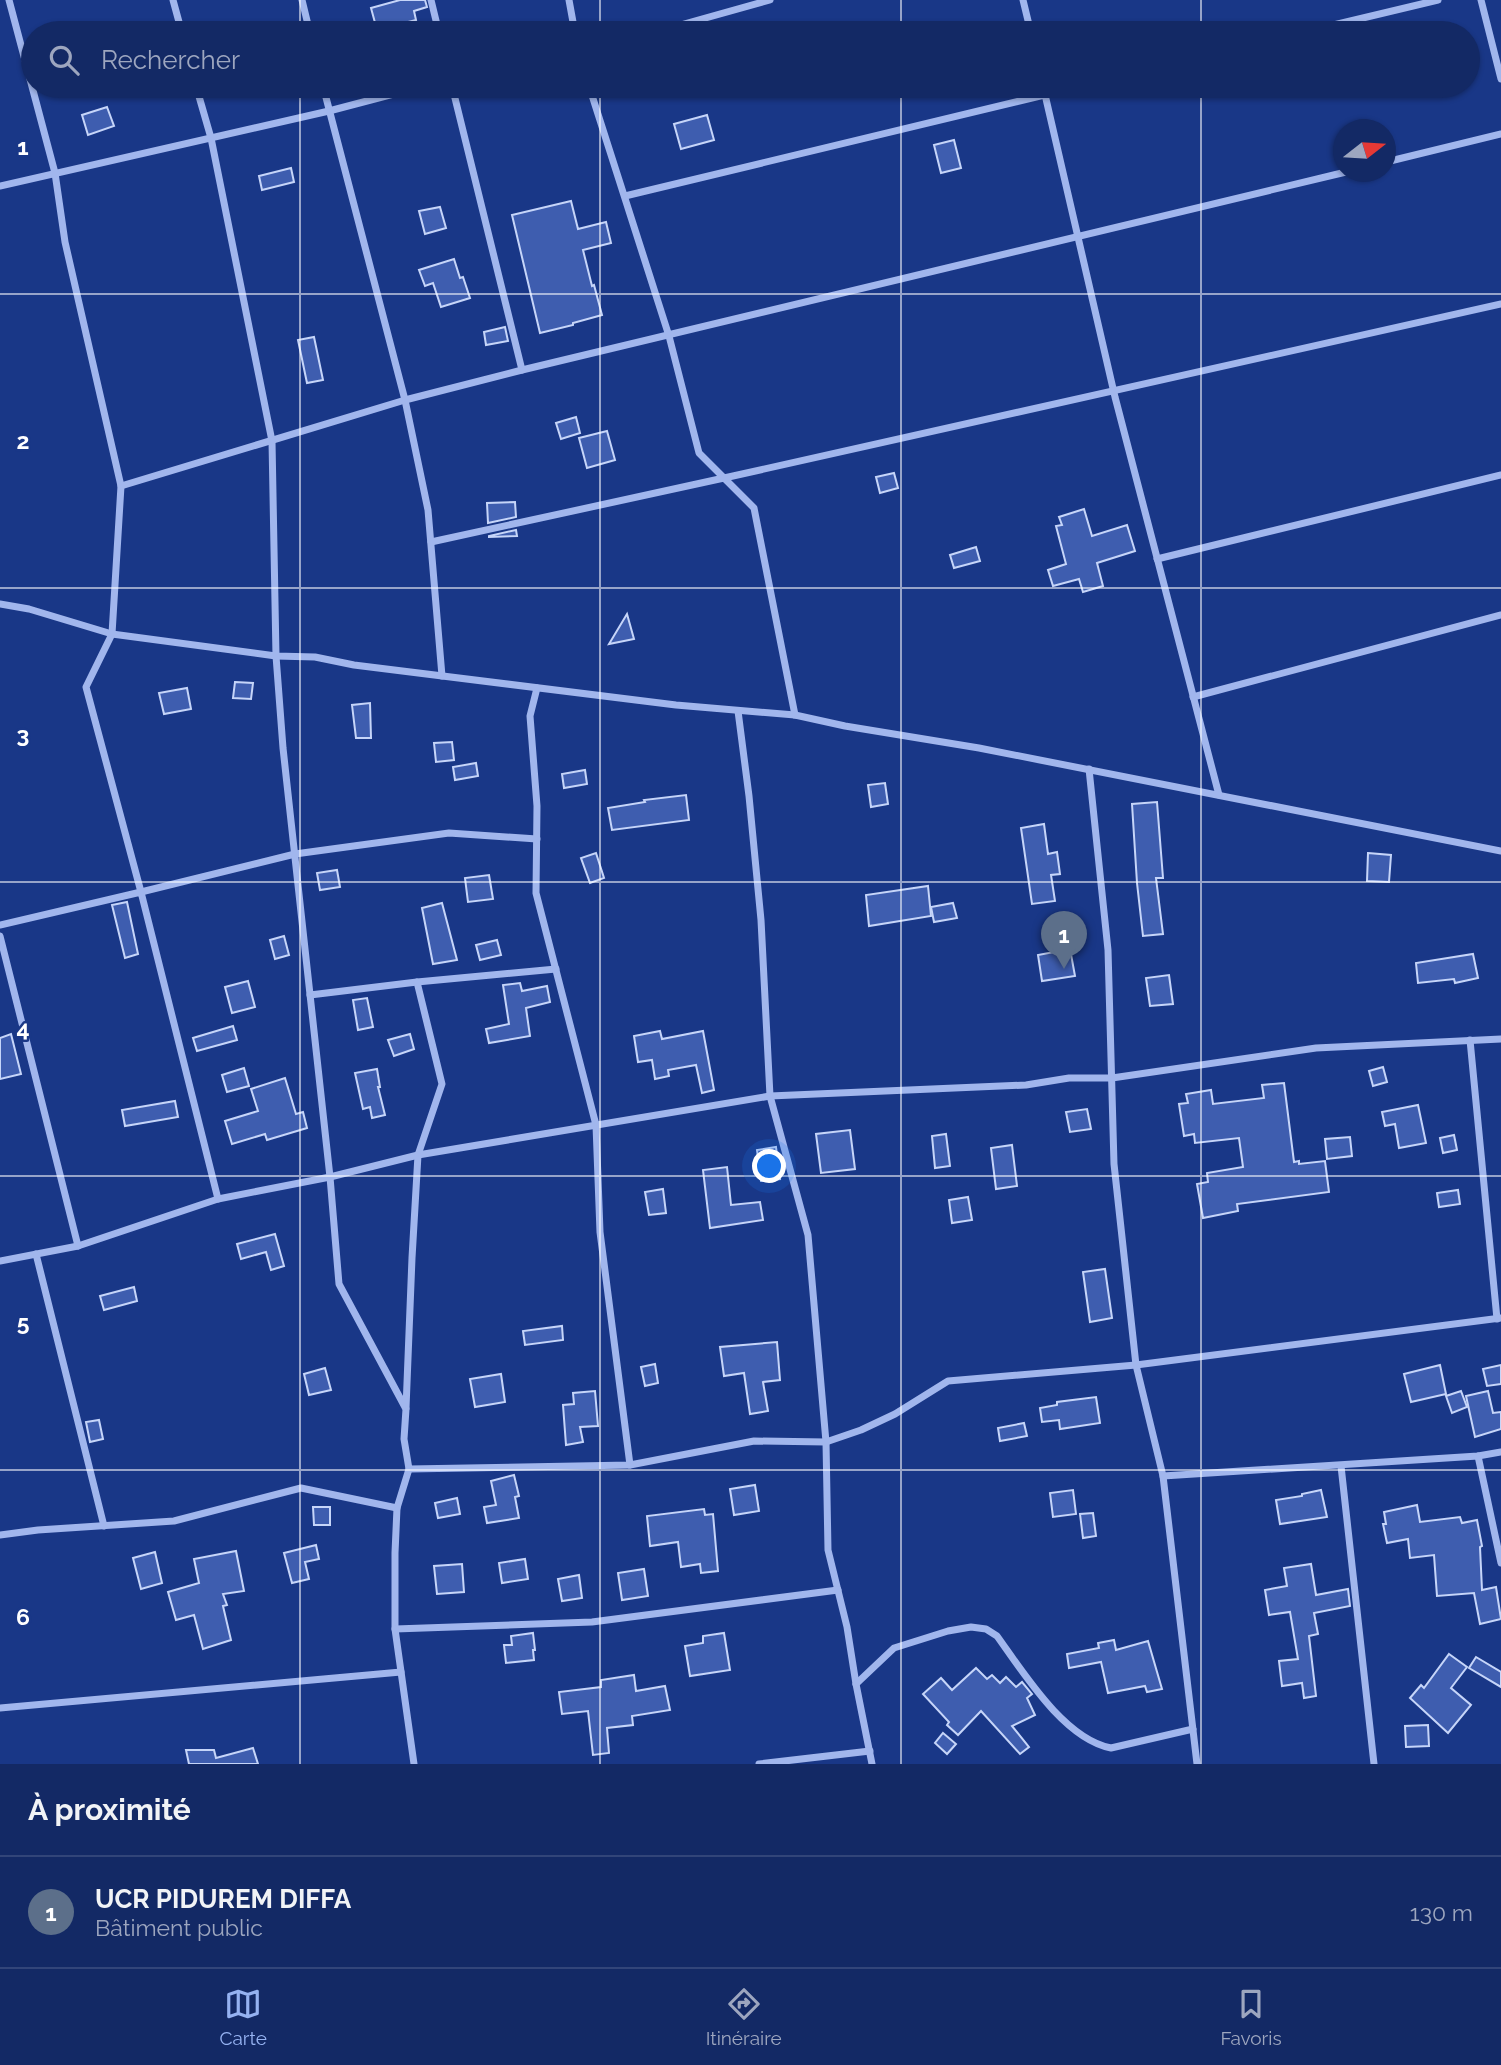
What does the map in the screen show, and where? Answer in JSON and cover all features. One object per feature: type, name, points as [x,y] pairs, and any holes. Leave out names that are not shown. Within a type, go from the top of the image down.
[{"type":"street","points":[[9,0],[21,45]]},
{"type":"street","points":[[173,0],[179,21]]},
{"type":"street","points":[[302,0],[307,21]]},
{"type":"street","points":[[432,0],[436,21]]},
{"type":"street","points":[[569,0],[573,21]]},
{"type":"street","points":[[695,21],[770,0]]},
{"type":"street","points":[[1023,0],[1028,21]]},
{"type":"street","points":[[1350,21],[1438,0]]},
{"type":"street","points":[[1481,0],[1501,79]]},
{"type":"street","points":[[35,98],[55,173],[65,242],[121,486],[112,634],[86,687],[218,1199]]},
{"type":"street","points":[[200,98],[211,138],[272,441],[276,656],[283,748],[330,1177],[339,1284],[406,1409]]},
{"type":"street","points":[[326,98],[405,400],[428,510],[442,677]]},
{"type":"street","points":[[0,186],[378,98]]},
{"type":"street","points":[[455,98],[522,370]]},
{"type":"street","points":[[593,98],[669,336],[699,453],[754,508],[795,715]]},
{"type":"street","points":[[625,196],[1033,98]]},
{"type":"street","points":[[1046,98],[1113,391],[1219,795]]},
{"type":"street","points":[[1396,159],[1501,134]]},
{"type":"street","points":[[121,486],[405,400],[1333,175]]},
{"type":"street","points":[[430,542],[1501,303]]},
{"type":"street","points":[[1157,559],[1501,475]]},
{"type":"street","points":[[0,604],[29,609],[112,634],[276,656],[316,657],[442,677],[676,705],[795,715],[1089,769],[1501,851]]},
{"type":"street","points":[[1193,697],[1501,615]]},
{"type":"street","points":[[537,688],[530,716],[537,806],[536,893],[596,1125],[600,1232],[630,1465]]},
{"type":"street","points":[[738,710],[750,796],[761,920],[769,1096],[808,1235],[827,1442],[828,1550],[847,1627],[872,1764]]},
{"type":"street","points":[[1089,769],[1108,950],[1114,1164],[1136,1365],[1163,1476],[1197,1764]]},
{"type":"street","points":[[0,925],[295,854],[449,832],[537,839]]},
{"type":"street","points":[[0,936],[78,1246]]},
{"type":"street","points":[[310,995],[556,969]]},
{"type":"street","points":[[414,1764],[396,1629],[395,1553],[397,1508],[409,1469],[404,1439],[418,1155],[442,1084],[417,982]]},
{"type":"street","points":[[0,1261],[78,1246],[218,1199],[330,1177],[418,1155],[769,1096],[1026,1085],[1069,1078],[1112,1078],[1316,1048],[1501,1039]]},
{"type":"street","points":[[409,1469],[630,1465],[754,1441],[827,1442],[862,1430],[895,1414],[948,1381],[1136,1365],[1499,1318],[1470,1040]]},
{"type":"street","points":[[36,1254],[104,1526]]},
{"type":"street","points":[[1163,1476],[1341,1466],[1501,1452]]},
{"type":"street","points":[[1478,1456],[1501,1563]]},
{"type":"street","points":[[1341,1466],[1374,1764]]},
{"type":"street","points":[[0,1535],[174,1521],[301,1488],[397,1508]]},
{"type":"street","points":[[396,1629],[592,1622],[838,1590]]},
{"type":"street","points":[[856,1684],[894,1648],[971,1627],[986,1629],[997,1636],[1041,1698],[1098,1746],[1111,1748],[1193,1729]]},
{"type":"street","points":[[0,1708],[401,1672]]},
{"type":"street","points":[[759,1764],[870,1751]]},
{"type":"building","points":[[400,0],[425,0],[427,7],[414,11],[416,20],[412,21],[375,21],[371,8]]},
{"type":"building","points":[[107,107],[114,126],[88,135],[82,115]]},
{"type":"building","points":[[707,115],[714,140],[681,149],[674,124]]},
{"type":"building","points":[[954,140],[961,168],[941,173],[934,145]]},
{"type":"building","points":[[291,168],[294,182],[262,190],[259,176]]},
{"type":"building","points":[[571,201],[578,229],[606,222],[611,243],[583,250],[602,315],[540,333],[512,215]]},
{"type":"building","points":[[440,207],[446,228],[425,234],[419,211]]},
{"type":"building","points":[[454,259],[470,298],[441,307],[433,283],[425,286],[419,270]]},
{"type":"building","points":[[505,327],[508,341],[486,345],[484,332]]},
{"type":"building","points":[[314,337],[323,380],[307,383],[298,340]]},
{"type":"building","points":[[576,417],[580,433],[561,439],[556,423]]},
{"type":"building","points":[[607,431],[615,460],[587,468],[579,438]]},
{"type":"building","points":[[894,473],[898,488],[880,493],[876,477]]},
{"type":"building","points":[[515,502],[516,517],[488,523],[487,503]]},
{"type":"building","points":[[1084,509],[1092,536],[1127,525],[1135,551],[1097,563],[1103,586],[1083,592],[1079,579],[1053,586],[1048,570],[1066,564],[1056,526],[1062,525],[1059,517]]},
{"type":"building","points":[[516,530],[517,536],[489,537],[489,536]]},
{"type":"building","points":[[976,547],[980,561],[954,568],[950,555]]},
{"type":"building","points":[[627,614],[634,639],[609,644]]},
{"type":"building","points":[[235,682],[253,683],[251,699],[233,698]]},
{"type":"building","points":[[187,688],[191,709],[164,714],[159,693]]},
{"type":"building","points":[[370,703],[371,738],[356,738],[352,705]]},
{"type":"building","points":[[452,742],[454,760],[436,762],[434,743]]},
{"type":"building","points":[[476,763],[478,776],[455,780],[453,767]]},
{"type":"building","points":[[585,770],[587,784],[564,788],[562,774]]},
{"type":"building","points":[[885,783],[888,804],[871,807],[868,785]]},
{"type":"building","points":[[686,795],[689,820],[612,830],[608,808]]},
{"type":"building","points":[[1157,802],[1163,878],[1156,878],[1163,934],[1143,936],[1132,804]]},
{"type":"building","points":[[1044,824],[1048,854],[1057,852],[1060,874],[1051,875],[1055,901],[1032,904],[1021,828]]},
{"type":"building","points":[[596,853],[604,878],[590,883],[581,858]]},
{"type":"building","points":[[1368,853],[1391,855],[1389,882],[1367,881]]},
{"type":"building","points":[[337,870],[340,887],[320,890],[317,873]]},
{"type":"building","points":[[489,875],[493,899],[468,902],[465,878]]},
{"type":"building","points":[[928,886],[931,916],[869,926],[866,895]]},
{"type":"building","points":[[127,902],[138,954],[125,958],[112,905]]},
{"type":"building","points":[[442,903],[457,960],[433,964],[422,908]]},
{"type":"building","points":[[953,903],[957,918],[934,922],[931,907]]},
{"type":"building","points":[[284,936],[289,955],[275,959],[270,940]]},
{"type":"building","points":[[497,940],[501,955],[480,960],[476,945]]},
{"type":"building","points":[[1070,949],[1075,976],[1042,981],[1038,955]]},
{"type":"building","points":[[1473,954],[1478,978],[1455,983],[1454,979],[1418,983],[1416,963]]},
{"type":"building","points":[[1169,975],[1173,1004],[1150,1006],[1146,978]]},
{"type":"building","points":[[248,981],[255,1007],[232,1013],[225,987]]},
{"type":"building","points":[[520,983],[522,991],[547,986],[550,1002],[526,1008],[530,1036],[489,1043],[486,1029],[509,1024],[503,985]]},
{"type":"building","points":[[367,998],[373,1027],[358,1030],[353,1000]]},
{"type":"building","points":[[233,1026],[237,1040],[197,1051],[193,1038]]},
{"type":"building","points":[[660,1031],[662,1039],[703,1031],[714,1090],[702,1093],[696,1065],[668,1070],[669,1076],[655,1079],[652,1060],[638,1062],[634,1036]]},
{"type":"building","points":[[11,1034],[21,1074],[0,1079],[0,1038]]},
{"type":"building","points":[[410,1034],[414,1049],[394,1056],[388,1040]]},
{"type":"building","points":[[1383,1067],[1387,1082],[1373,1086],[1369,1071]]},
{"type":"building","points":[[244,1068],[249,1086],[227,1092],[222,1075]]},
{"type":"building","points":[[377,1069],[385,1115],[372,1118],[370,1107],[363,1109],[355,1073]]},
{"type":"building","points":[[285,1078],[296,1114],[303,1112],[307,1128],[267,1140],[265,1134],[232,1144],[225,1121],[258,1111],[251,1089]]},
{"type":"building","points":[[1284,1083],[1294,1162],[1299,1161],[1299,1164],[1325,1161],[1329,1192],[1237,1204],[1238,1211],[1203,1218],[1197,1184],[1208,1182],[1207,1173],[1243,1167],[1239,1138],[1195,1143],[1194,1134],[1184,1136],[1179,1104],[1188,1103],[1186,1094],[1211,1090],[1213,1104],[1264,1098],[1262,1085]]},
{"type":"building","points":[[175,1101],[178,1117],[125,1126],[122,1110]]},
{"type":"building","points":[[1418,1105],[1426,1143],[1399,1148],[1395,1124],[1385,1126],[1382,1112]]},
{"type":"building","points":[[1087,1109],[1091,1129],[1070,1132],[1066,1112]]},
{"type":"building","points":[[850,1130],[855,1169],[821,1173],[816,1134]]},
{"type":"building","points":[[946,1134],[950,1166],[935,1168],[932,1136]]},
{"type":"building","points":[[1454,1135],[1457,1150],[1443,1153],[1440,1138]]},
{"type":"building","points":[[1350,1137],[1352,1156],[1327,1159],[1325,1139]]},
{"type":"building","points":[[1012,1145],[1017,1186],[996,1189],[991,1148]]},
{"type":"building","points":[[776,1147],[780,1179],[761,1181],[757,1150]]},
{"type":"building","points":[[727,1167],[731,1205],[760,1202],[763,1220],[710,1228],[703,1170]]},
{"type":"building","points":[[663,1189],[666,1213],[649,1215],[645,1192]]},
{"type":"building","points":[[1458,1190],[1460,1204],[1439,1207],[1437,1193]]},
{"type":"building","points":[[968,1197],[972,1220],[952,1223],[949,1200]]},
{"type":"building","points":[[275,1234],[284,1266],[271,1270],[266,1252],[241,1259],[237,1244]]},
{"type":"building","points":[[1105,1269],[1112,1318],[1090,1322],[1083,1272]]},
{"type":"building","points":[[134,1287],[137,1301],[104,1310],[100,1296]]},
{"type":"building","points":[[562,1326],[563,1340],[525,1345],[523,1331]]},
{"type":"building","points":[[777,1342],[780,1380],[763,1382],[768,1411],[750,1414],[744,1373],[724,1376],[720,1347]]},
{"type":"building","points":[[655,1364],[658,1383],[645,1386],[641,1367]]},
{"type":"building","points":[[1440,1365],[1446,1394],[1411,1402],[1404,1374]]},
{"type":"building","points":[[1501,1365],[1501,1384],[1487,1386],[1483,1369]]},
{"type":"building","points":[[325,1368],[331,1390],[309,1395],[304,1374]]},
{"type":"building","points":[[501,1374],[505,1402],[475,1407],[470,1379]]},
{"type":"building","points":[[595,1391],[598,1426],[580,1427],[583,1442],[566,1445],[563,1405],[574,1404],[573,1393]]},
{"type":"building","points":[[1461,1391],[1467,1407],[1452,1413],[1446,1396]]},
{"type":"building","points":[[1488,1391],[1493,1413],[1501,1412],[1501,1429],[1475,1437],[1466,1396]]},
{"type":"building","points":[[1096,1397],[1100,1423],[1060,1429],[1059,1420],[1042,1422],[1040,1408],[1057,1405],[1057,1402]]},
{"type":"building","points":[[99,1420],[103,1439],[90,1442],[86,1422]]},
{"type":"building","points":[[1024,1423],[1027,1436],[1000,1441],[998,1428]]},
{"type":"building","points":[[514,1475],[519,1496],[515,1497],[519,1518],[487,1523],[484,1507],[496,1505],[491,1481]]},
{"type":"building","points":[[755,1485],[759,1511],[734,1515],[730,1489]]},
{"type":"building","points":[[1073,1490],[1076,1514],[1053,1517],[1050,1493]]},
{"type":"building","points":[[1321,1490],[1327,1517],[1280,1524],[1276,1500]]},
{"type":"building","points":[[457,1498],[460,1514],[438,1518],[435,1503]]},
{"type":"building","points":[[1417,1505],[1420,1522],[1460,1517],[1462,1523],[1477,1520],[1482,1546],[1482,1590],[1496,1587],[1501,1619],[1480,1624],[1474,1593],[1437,1596],[1434,1555],[1410,1558],[1408,1539],[1387,1543],[1383,1524],[1386,1524],[1384,1512]]},
{"type":"building","points":[[313,1507],[330,1507],[330,1525],[314,1525]]},
{"type":"building","points":[[704,1509],[705,1515],[713,1514],[718,1571],[701,1573],[700,1564],[681,1567],[678,1542],[650,1546],[647,1516]]},
{"type":"building","points":[[1093,1513],[1096,1536],[1083,1538],[1080,1514]]},
{"type":"building","points":[[316,1545],[319,1559],[305,1562],[309,1579],[292,1583],[284,1553]]},
{"type":"building","points":[[236,1551],[244,1591],[223,1594],[231,1640],[203,1649],[194,1615],[176,1620],[168,1592],[199,1583],[194,1559]]},
{"type":"building","points":[[155,1552],[162,1583],[141,1589],[133,1558]]},
{"type":"building","points":[[525,1559],[528,1579],[502,1583],[499,1563]]},
{"type":"building","points":[[462,1564],[464,1592],[437,1594],[434,1566]]},
{"type":"building","points":[[1311,1564],[1316,1595],[1348,1589],[1350,1606],[1314,1613],[1318,1634],[1309,1636],[1316,1696],[1304,1698],[1302,1683],[1282,1686],[1279,1661],[1298,1659],[1290,1612],[1269,1615],[1265,1590],[1287,1586],[1284,1568]]},
{"type":"building","points":[[644,1569],[648,1596],[622,1600],[618,1573]]},
{"type":"building","points":[[579,1575],[582,1598],[562,1601],[558,1579]]},
{"type":"building","points":[[533,1633],[534,1660],[506,1663],[504,1645],[512,1645],[511,1636]]},
{"type":"building","points":[[724,1633],[730,1670],[690,1676],[685,1646],[703,1643],[703,1636]]},
{"type":"building","points":[[1114,1640],[1116,1650],[1148,1641],[1162,1689],[1147,1692],[1145,1686],[1108,1693],[1101,1662],[1069,1668],[1067,1654],[1099,1648],[1098,1643]]},
{"type":"building","points":[[1449,1654],[1467,1667],[1451,1688],[1471,1705],[1448,1733],[1410,1698],[1421,1685],[1424,1688]]},
{"type":"building","points":[[1476,1657],[1501,1672],[1501,1687],[1469,1668]]},
{"type":"building","points":[[976,1668],[987,1679],[992,1675],[1000,1683],[1006,1677],[1016,1687],[1022,1682],[1032,1694],[1027,1698],[1035,1715],[1012,1726],[1029,1747],[1020,1754],[981,1711],[958,1735],[923,1694],[941,1678],[952,1690]]},
{"type":"building","points":[[634,1675],[636,1691],[665,1686],[670,1710],[632,1716],[633,1725],[607,1728],[609,1753],[593,1755],[588,1711],[562,1714],[559,1692],[601,1687],[601,1680]]},
{"type":"building","points":[[1428,1725],[1429,1746],[1406,1747],[1405,1726]]},
{"type":"building","points":[[943,1733],[956,1744],[947,1754],[935,1743]]},
{"type":"building","points":[[253,1748],[258,1764],[189,1764],[186,1750],[214,1750],[216,1758]]},
{"type":"place","name":"UCR PIDUREM DIFFA","points":[[1064,969]]}]
